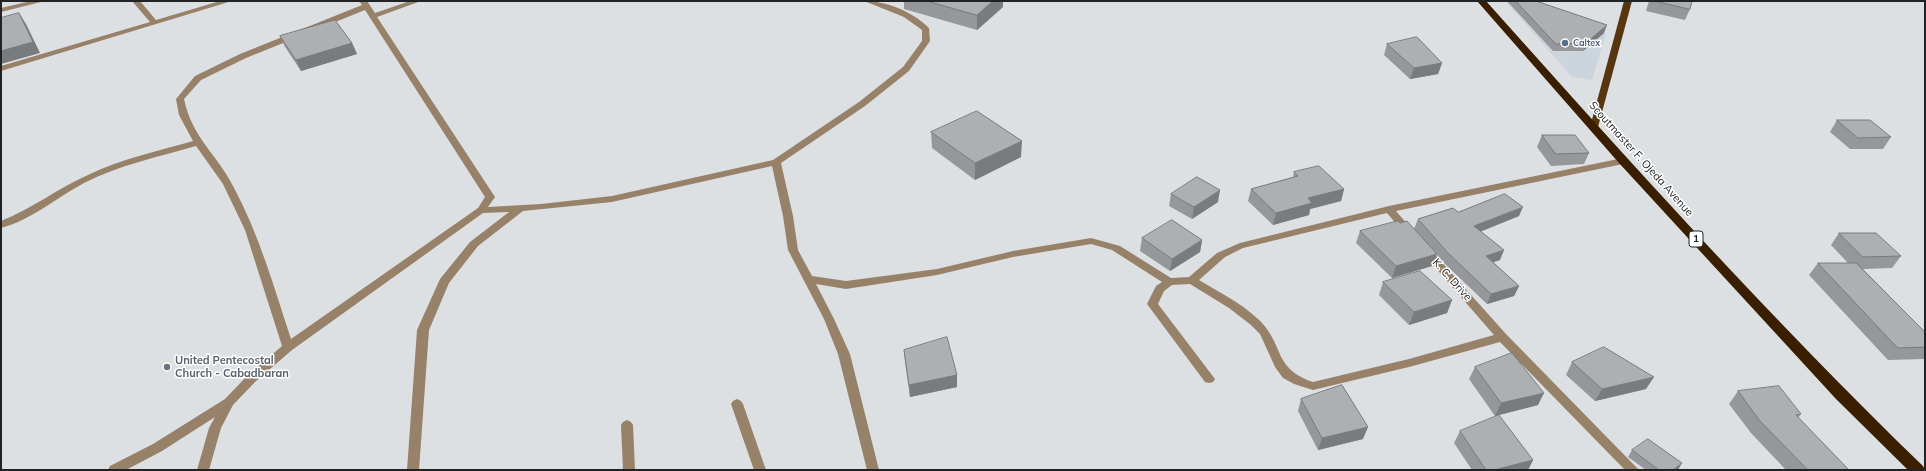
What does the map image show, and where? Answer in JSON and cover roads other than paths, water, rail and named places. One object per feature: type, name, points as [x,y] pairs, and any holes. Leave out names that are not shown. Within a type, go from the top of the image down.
[{"type":"highway","name":"Scoutmaster F. Ojeda Avenue","points":[[1481,1],[1594,126],[1623,161],[1841,395],[1918,470]]},
{"type":"main road","points":[[1594,126],[1628,1]]},
{"type":"street","points":[[1,10],[41,1]]},
{"type":"street","points":[[136,1],[155,23]]},
{"type":"street","points":[[1,69],[228,1]]},
{"type":"street","points":[[373,16],[417,1]]},
{"type":"street","points":[[481,210],[519,209],[612,199],[776,162],[862,104],[906,69],[926,41],[926,30],[914,18],[891,8],[868,1]]},
{"type":"street","points":[[114,470],[144,456],[181,435],[229,402],[251,379],[288,347],[481,210],[490,196],[365,4],[243,56],[198,78],[180,99],[183,115],[197,143],[228,184],[250,230],[288,347]]},
{"type":"street","points":[[1,225],[37,208],[71,186],[94,175],[197,143]]},
{"type":"street","points":[[1209,379],[1152,304],[1160,289],[1169,282],[1192,280],[1221,255],[1240,246],[1388,209],[1623,161]]},
{"type":"street","points":[[776,162],[788,216],[793,250],[829,319],[844,354],[873,470]]},
{"type":"street","points":[[413,470],[423,330],[444,282],[474,244],[519,209]]},
{"type":"street","name":"K. C. Drive","points":[[1388,209],[1502,337],[1633,470]]},
{"type":"street","points":[[807,279],[846,285],[937,272],[1013,254],[1091,241],[1116,248],[1169,282]]},
{"type":"street","points":[[1192,280],[1255,322],[1270,340],[1275,359],[1284,371],[1298,383],[1313,386],[1410,363],[1502,337]]},
{"type":"street","points":[[203,470],[216,428],[229,402]]},
{"type":"street","points":[[737,404],[760,470]]},
{"type":"street","points":[[627,425],[628,470]]},
{"type":"place","name":"Caltex","points":[[1565,43]]},
{"type":"place","name":"United Pentecostal Church - Cabadbaran","points":[[167,367]]}]
